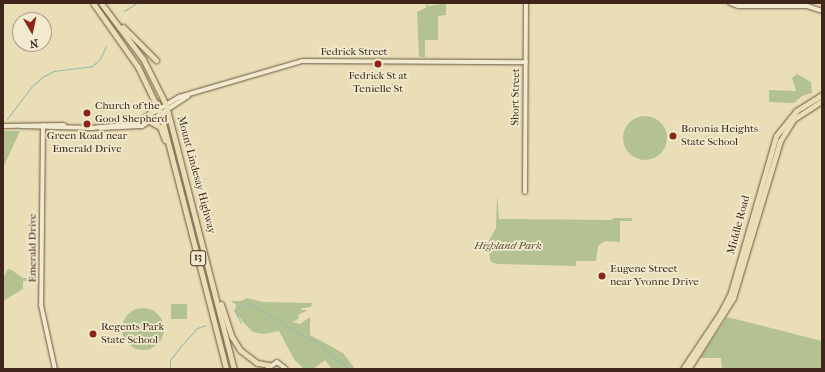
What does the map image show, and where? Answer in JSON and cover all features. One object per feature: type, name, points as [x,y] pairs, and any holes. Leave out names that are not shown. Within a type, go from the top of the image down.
[{"type":"main road","name":"Mount Lindesay Highway","points":[[93,3],[130,53],[157,103],[173,158],[226,369]]},
{"type":"main road","name":"Mount Lindesay Highway","points":[[101,3],[147,66],[167,107],[234,369]]},
{"type":"main road","points":[[118,25],[143,44],[156,60]]},
{"type":"main road","name":"Middle Road","points":[[683,369],[721,312],[731,292],[776,136],[796,111],[822,95]]},
{"type":"main road","name":"Middle Road","points":[[688,369],[733,298],[780,141],[794,119],[822,100]]},
{"type":"main road","points":[[145,119],[157,103]]},
{"type":"main road","points":[[151,122],[161,129],[173,158]]},
{"type":"main road","points":[[216,298],[240,350],[257,363],[268,367]]},
{"type":"street","name":"Short Street","points":[[525,192],[526,3]]},
{"type":"street","points":[[730,3],[738,6],[807,6],[822,10]]},
{"type":"street","name":"Fedrick Street","points":[[160,112],[179,97],[188,96],[306,60],[526,62]]},
{"type":"street","points":[[90,128],[128,125],[160,112]]},
{"type":"street","points":[[3,126],[127,128],[151,122],[160,112]]},
{"type":"street","name":"Emerald Drive","points":[[43,127],[41,304],[55,369]]},
{"type":"street","points":[[268,367],[280,363],[286,369]]},
{"type":"green space","points":[[425,3],[429,6],[446,3],[446,15],[438,16],[438,40],[425,40],[425,57],[419,57],[417,12],[427,7]]},
{"type":"green space","points":[[797,74],[811,82],[812,93],[802,96],[794,103],[769,102],[769,90],[796,91],[792,78]]},
{"type":"green space","points":[[645,116],[657,120],[663,126],[667,138],[663,150],[657,156],[645,160],[633,156],[627,150],[623,138],[627,126],[633,120]]},
{"type":"green space","points":[[3,131],[20,131],[3,168]]},
{"type":"green space","name":"Highland Park","points":[[497,195],[499,219],[612,220],[613,218],[632,218],[632,221],[620,221],[620,242],[605,241],[598,246],[596,261],[576,261],[576,266],[498,264],[491,262],[487,244],[496,228]]},
{"type":"green space","points":[[10,269],[23,278],[37,278],[37,281],[23,281],[23,289],[3,301],[3,279],[7,270]]},
{"type":"green space","points":[[247,298],[262,302],[312,303],[311,307],[302,308],[301,310],[308,310],[298,315],[299,318],[293,322],[300,324],[310,317],[310,335],[343,353],[355,369],[332,369],[325,360],[313,369],[304,369],[294,359],[279,331],[264,334],[253,332],[235,312],[236,305],[231,301],[241,301]]},
{"type":"green space","points":[[171,304],[187,304],[187,319],[171,319]]},
{"type":"green space","points":[[143,308],[158,314],[164,329],[158,344],[143,350],[128,344],[122,329],[128,314]]},
{"type":"green space","points":[[727,317],[822,341],[822,369],[722,369],[721,358],[700,358]]},
{"type":"waterway","points":[[124,11],[137,3]]},
{"type":"waterway","points":[[7,119],[32,86],[44,76],[54,71],[92,66],[100,59],[106,46]]},
{"type":"waterway","points":[[247,302],[309,339],[319,342],[331,357],[346,365]]},
{"type":"waterway","points":[[241,323],[234,310],[243,305]]},
{"type":"waterway","points":[[170,369],[170,360],[180,347],[197,328],[206,325]]},
{"type":"place","name":"Fedrick St at Tenielle St","points":[[378,64]]},
{"type":"place","name":"Church of the Good Shepherd","points":[[87,113]]},
{"type":"place","name":"Green Road near Emerald Drive","points":[[87,124]]},
{"type":"place","name":"Boronia Heights State School","points":[[673,136]]},
{"type":"place","name":"Eugene Street near Yvonne Drive","points":[[602,276]]},
{"type":"place","name":"Regents Park State School","points":[[93,334]]}]
